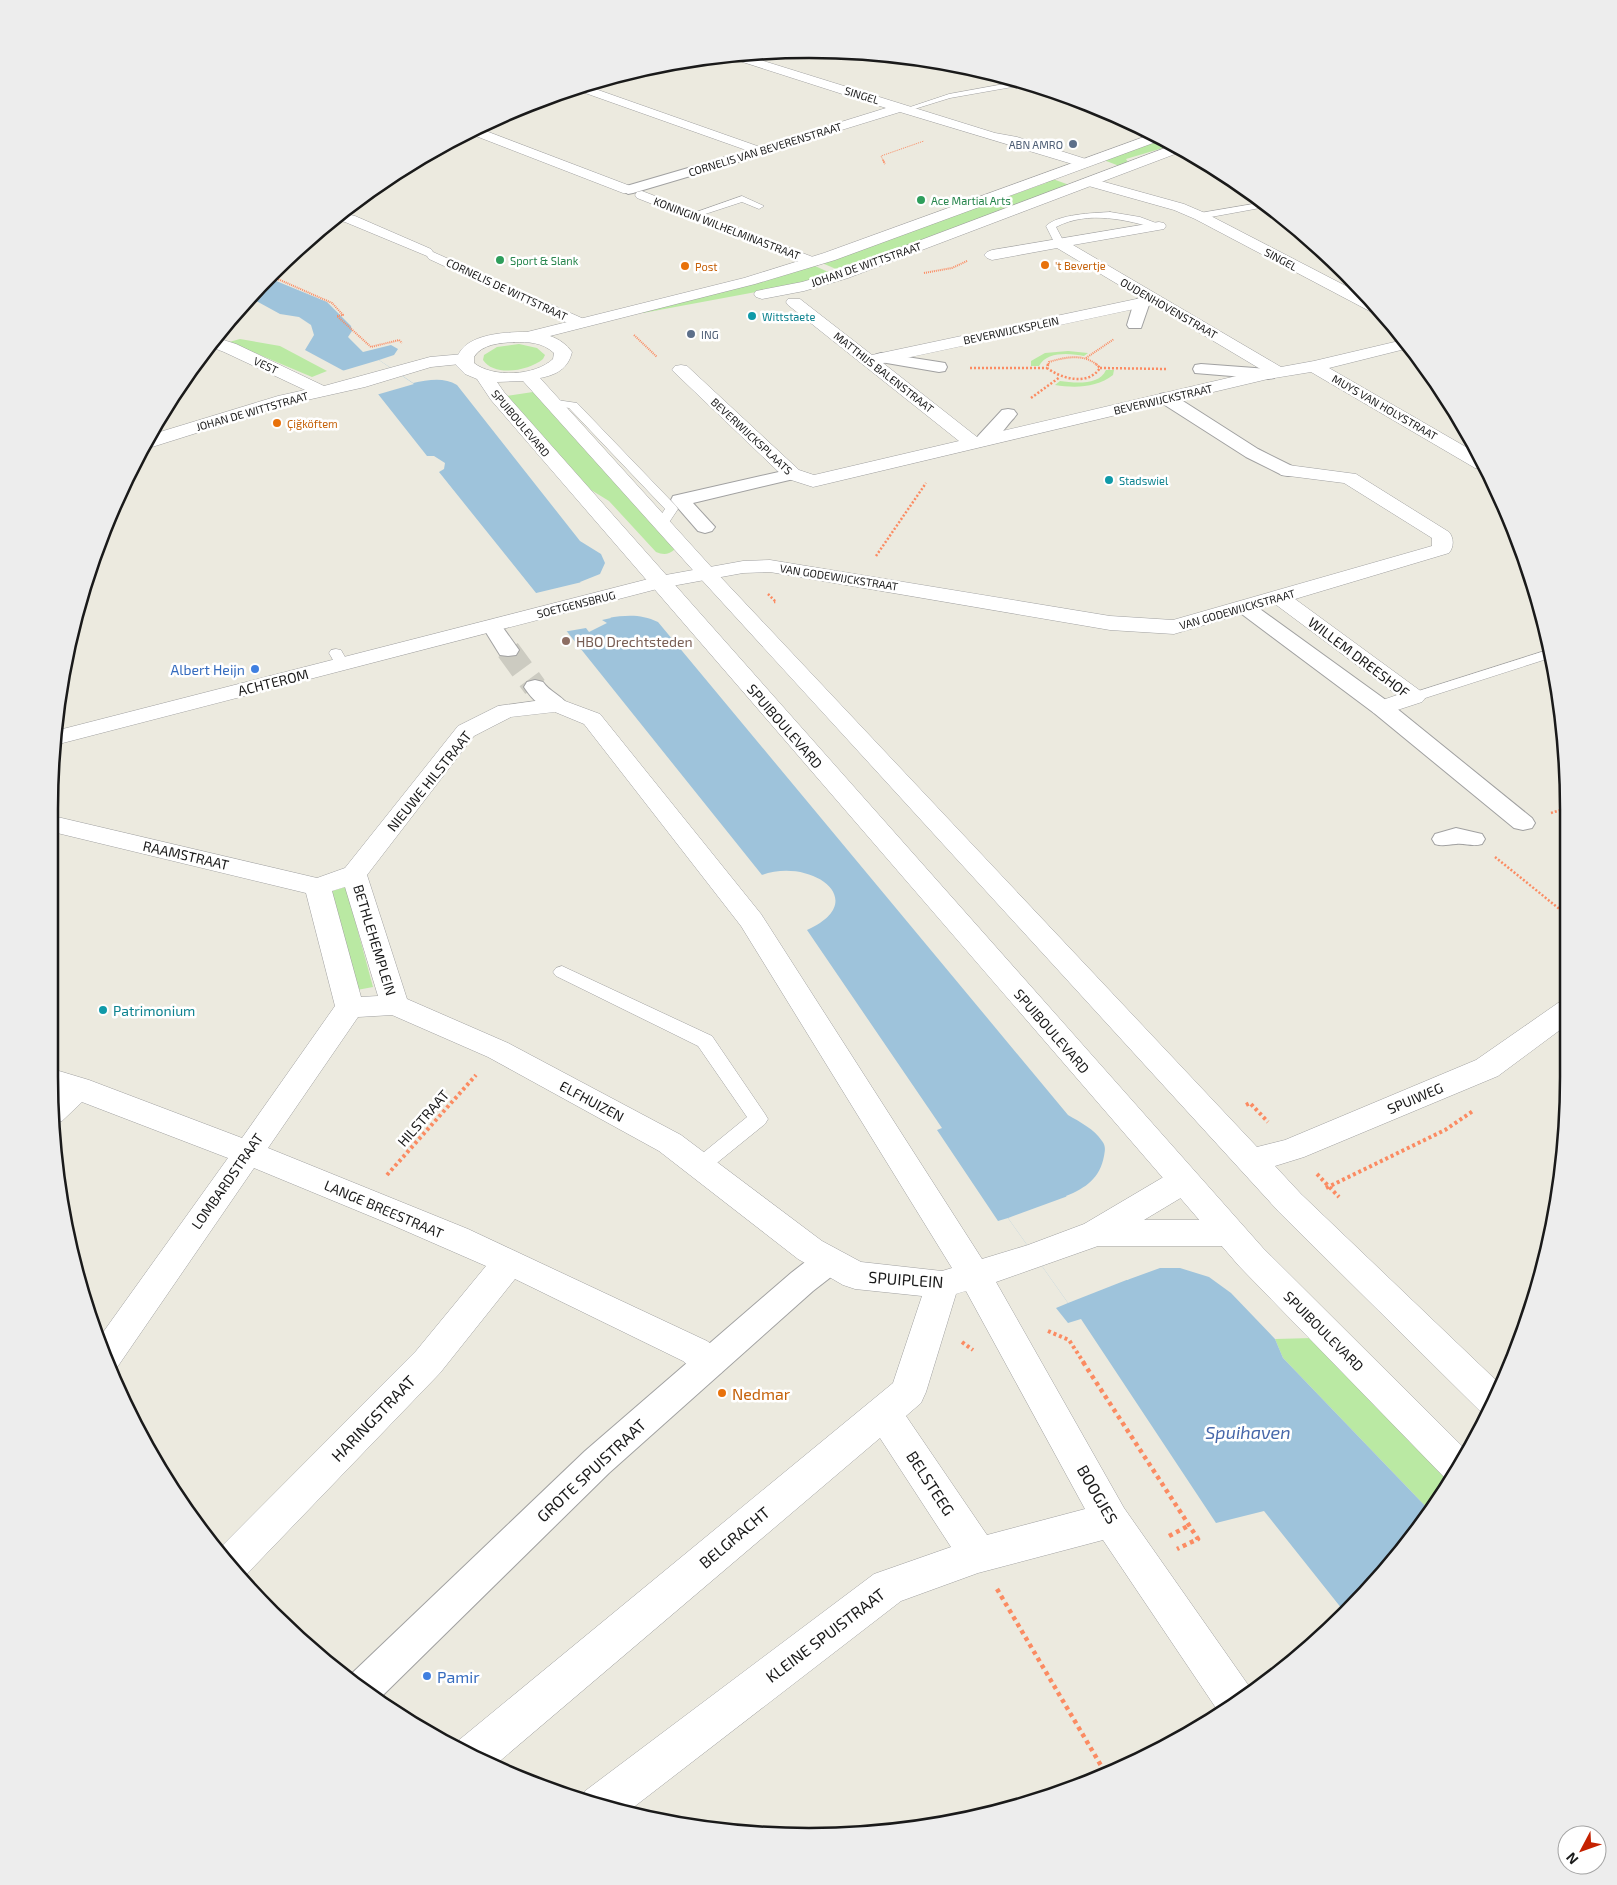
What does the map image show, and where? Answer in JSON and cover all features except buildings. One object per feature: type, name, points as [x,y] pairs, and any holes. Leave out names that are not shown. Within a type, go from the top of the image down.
[{"type":"street","name":"SINGEL","points":[[748,60],[993,137],[1012,140],[1084,163]]},
{"type":"street","points":[[589,90],[760,150]]},
{"type":"street","name":"CORNELIS VAN BEVERENSTRAAT","points":[[635,193],[760,150],[905,108]]},
{"type":"street","name":"KONINGIN WILHELMINASTRAAT","points":[[481,133],[812,262]]},
{"type":"street","name":"SINGEL","points":[[993,137],[1002,144],[1061,171]]},
{"type":"street","name":"JOHAN DE WITTSTRAAT","points":[[528,337],[578,322],[780,272],[812,262],[1150,140]]},
{"type":"street","name":"JOHAN DE WITTSTRAAT","points":[[554,343],[590,329],[619,321],[804,286],[842,275],[1170,151]]},
{"type":"street","name":"SINGEL","points":[[1113,173],[1130,180],[1179,208]]},
{"type":"street","name":"SINGEL","points":[[1090,182],[1200,216],[1362,301]]},
{"type":"street","name":"CORNELIS DE WITTSTRAAT","points":[[345,218],[430,254],[578,322]]},
{"type":"street","points":[[992,256],[1159,226]]},
{"type":"street","name":"OUDENHOVENSTRAAT","points":[[1060,244],[1148,301],[1273,373]]},
{"type":"street","points":[[1135,325],[1148,301]]},
{"type":"street","name":"BEVERWIJCKSPLEIN","points":[[875,359],[1148,301]]},
{"type":"street","name":"MATTHIJS BALENSTRAAT","points":[[794,302],[875,359],[979,442]]},
{"type":"street","points":[[464,359],[471,349],[488,341],[506,337],[528,337],[554,343],[563,352],[561,361],[548,370],[528,376],[504,378],[482,375]]},
{"type":"street","name":"VEST","points":[[219,344],[321,391]]},
{"type":"street","name":"BEVERWIJCKSTRAAT","points":[[920,455],[1400,346]]},
{"type":"street","name":"JOHAN DE WITTSTRAAT","points":[[154,441],[284,400],[359,384],[430,362],[464,359]]},
{"type":"street","name":"SPUIBOULEVARD","points":[[464,359],[465,365],[482,375],[497,396],[1229,1233],[1453,1461]]},
{"type":"street","points":[[875,359],[939,368]]},
{"type":"street","name":"MUYS VAN HOLYSTRAAT","points":[[1314,366],[1473,459]]},
{"type":"street","points":[[1201,369],[1273,373]]},
{"type":"street","name":"BEVERWIJCKSPLAATS","points":[[681,370],[792,474],[813,481],[920,455]]},
{"type":"street","points":[[528,376],[707,574],[1290,1203],[1488,1395]]},
{"type":"street","name":"VAN GODEWIJCKSTRAAT","points":[[707,574],[743,567],[770,566],[1110,623],[1174,627],[1246,608],[1442,549],[1442,536],[1348,478],[1288,471],[1252,453],[1166,398]]},
{"type":"street","points":[[979,442],[1008,414]]},
{"type":"street","points":[[705,527],[680,500],[792,474]]},
{"type":"street","points":[[660,582],[707,574]]},
{"type":"street","name":"SOETGENSBRUG","points":[[492,626],[660,582]]},
{"type":"street","name":"WILLEM DREESHOF","points":[[1279,597],[1414,697]]},
{"type":"street","name":"WILLEM DREESHOF","points":[[1246,608],[1382,708],[1523,823]]},
{"type":"street","points":[[492,626],[508,650]]},
{"type":"street","name":"ACHTEROM","points":[[61,736],[339,659],[492,626]]},
{"type":"street","points":[[535,687],[540,695],[557,706],[592,719],[751,920],[959,1280]]},
{"type":"street","name":"WILLEM DREESHOF","points":[[1382,708],[1414,697]]},
{"type":"street","name":"NIEUWE HILSTRAAT","points":[[354,874],[466,731],[506,711],[557,706]]},
{"type":"street","name":"RAAMSTRAAT","points":[[58,825],[318,887]]},
{"type":"street","points":[[1444,839],[1456,836],[1473,839]]},
{"type":"street","points":[[350,1007],[318,887],[354,874]]},
{"type":"street","name":"BETHLEHEMPLEIN","points":[[354,874],[396,1005]]},
{"type":"street","name":"ELFHUIZEN","points":[[350,1007],[396,1005],[498,1050],[670,1143],[820,1256]]},
{"type":"street","name":"LOMBARDSTRAAT","points":[[110,1351],[350,1007]]},
{"type":"street","name":"SPUIWEG","points":[[1251,1161],[1293,1149],[1487,1068],[1560,1016]]},
{"type":"street","name":"LANGE BREESTRAAT","points":[[58,1082],[247,1152],[366,1200],[510,1262],[695,1351],[709,1362]]},
{"type":"street","points":[[59,1106],[78,1088]]},
{"type":"street","points":[[1096,1233],[1183,1181]]},
{"type":"street","points":[[1096,1233],[1229,1233]]},
{"type":"street","name":"SPUIPLEIN","points":[[820,1256],[855,1275],[959,1280],[1035,1256],[1096,1233]]},
{"type":"street","name":"GROTE SPUISTRAAT","points":[[367,1684],[598,1462],[709,1362],[802,1282],[820,1256]]},
{"type":"street","name":"HARINGSTRAAT","points":[[234,1560],[428,1362],[510,1262]]},
{"type":"street","name":"BELGRACHT","points":[[479,1751],[908,1392],[959,1280]]},
{"type":"street","name":"BOOGJES","points":[[959,1280],[1111,1520],[1232,1696]]},
{"type":"street","name":"BELSTEEG","points":[[884,1412],[978,1555]]},
{"type":"street","name":"KLEINE SPUISTRAAT","points":[[608,1800],[888,1587],[978,1555],[1111,1520]]},
{"type":"lane","points":[[905,108],[949,96],[1010,85]]},
{"type":"lane","points":[[694,215],[742,199],[759,206]]},
{"type":"lane","points":[[1200,216],[1256,206]]},
{"type":"lane","points":[[1060,244],[1051,226],[1058,221],[1105,214],[1119,214],[1159,226]]},
{"type":"lane","points":[[1414,697],[1544,656]]},
{"type":"lane","points":[[562,972],[705,1041],[758,1119],[700,1166]]},
{"type":"path","points":[[885,164],[882,156],[965,128]]},
{"type":"path","points":[[276,278],[332,302],[343,315],[338,316],[371,347],[392,342]]},
{"type":"path","points":[[619,321],[670,369],[681,370]]},
{"type":"path","points":[[1086,358],[1135,325]]},
{"type":"path","points":[[1047,368],[1049,362],[1060,357],[1086,358],[1098,364],[1100,368]]},
{"type":"path","points":[[939,368],[1047,368]]},
{"type":"path","points":[[1047,368],[1052,374],[1060,377],[1083,379],[1099,373],[1100,368]]},
{"type":"path","points":[[1100,368],[1201,369]]},
{"type":"path","points":[[1008,414],[1060,377]]},
{"type":"path","points":[[859,580],[936,468],[920,455]]},
{"type":"path","points":[[1473,839],[1560,909]]},
{"type":"path","name":"HILSTRAAT","points":[[366,1200],[498,1050]]},
{"type":"path","points":[[1290,1203],[1328,1187],[1445,1130],[1476,1109]]},
{"type":"path","points":[[1045,1330],[1069,1340],[1198,1538],[1175,1550]]},
{"type":"path","points":[[978,1555],[1102,1767]]},
{"type":"green space","points":[[1152,141],[1164,148],[1126,159],[1129,164],[1122,167],[1101,159]]},
{"type":"green space","points":[[1050,178],[1072,186],[843,272],[822,263],[1046,183],[1045,179]]},
{"type":"green space","points":[[815,266],[835,275],[778,288],[643,313],[637,311]]},
{"type":"green space","points":[[240,339],[280,346],[327,371],[312,377],[229,342]]},
{"type":"green space","points":[[519,344],[537,348],[545,355],[543,359],[529,367],[512,370],[495,369],[483,360],[484,355],[497,347]]},
{"type":"green space","points":[[1068,351],[1088,353],[1084,356],[1072,354],[1053,355],[1042,361],[1039,366],[1031,366],[1031,361],[1045,353]]},
{"type":"green space","points":[[1106,370],[1114,370],[1113,375],[1093,385],[1070,387],[1055,385],[1060,381],[1079,383],[1092,381],[1098,379]]},
{"type":"green space","points":[[533,392],[675,549],[666,554],[656,552],[609,501],[583,485],[506,396]]},
{"type":"green space","points":[[346,887],[373,987],[357,990],[328,892]]},
{"type":"green space","points":[[1313,1338],[1445,1475],[1425,1505],[1283,1358],[1275,1339]]},
{"type":"water","name":"Spuihaven","points":[[274,280],[327,302],[351,326],[352,331],[348,337],[363,352],[391,345],[398,349],[394,355],[379,360],[413,383],[441,380],[457,385],[580,541],[601,554],[605,563],[600,574],[580,582],[608,618],[634,616],[658,622],[1068,1115],[1091,1129],[1102,1141],[1105,1150],[1099,1170],[1086,1186],[1066,1196],[1127,1280],[1160,1268],[1180,1268],[1209,1277],[1231,1293],[1275,1339],[1283,1358],[1425,1505],[1373,1572],[1341,1607],[1264,1511],[1216,1523],[1081,1319],[1068,1323],[1056,1308],[1068,1303],[1008,1218],[998,1221],[937,1130],[942,1128],[807,930],[826,918],[835,906],[834,895],[827,884],[815,877],[799,872],[780,871],[762,875],[439,472],[444,469],[445,463],[434,456],[427,456],[378,394],[344,371],[305,350],[314,335],[311,325],[299,317],[280,314],[255,300]]},
{"type":"pier","points":[[379,360],[414,384],[376,395],[342,371]]},
{"type":"pier","points":[[582,582],[611,618],[602,620],[607,623],[589,632],[586,628],[563,632],[532,594]]},
{"type":"pier","points":[[1068,1196],[1129,1279],[1068,1303],[1008,1218]]},
{"type":"tunnel","points":[[508,650],[535,687]]},
{"type":"place","name":"ABN AMRO","points":[[1073,144]]},
{"type":"place","name":"Ace Martial Arts","points":[[921,200]]},
{"type":"place","name":"Sport & Slank","points":[[500,260]]},
{"type":"place","name":"'t Bevertje","points":[[1045,265]]},
{"type":"place","name":"Post","points":[[685,266]]},
{"type":"place","name":"Wittstaete","points":[[752,316]]},
{"type":"place","name":"ING","points":[[691,334]]},
{"type":"place","name":"Çiğköftem","points":[[277,423]]},
{"type":"place","name":"Stadswiel","points":[[1109,480]]},
{"type":"place","name":"HBO Drechtsteden","points":[[566,641]]},
{"type":"place","name":"Albert Heijn","points":[[255,669]]},
{"type":"place","name":"Patrimonium","points":[[103,1010]]},
{"type":"place","name":"Nedmar","points":[[722,1393]]},
{"type":"place","name":"Pamir","points":[[427,1676]]}]
